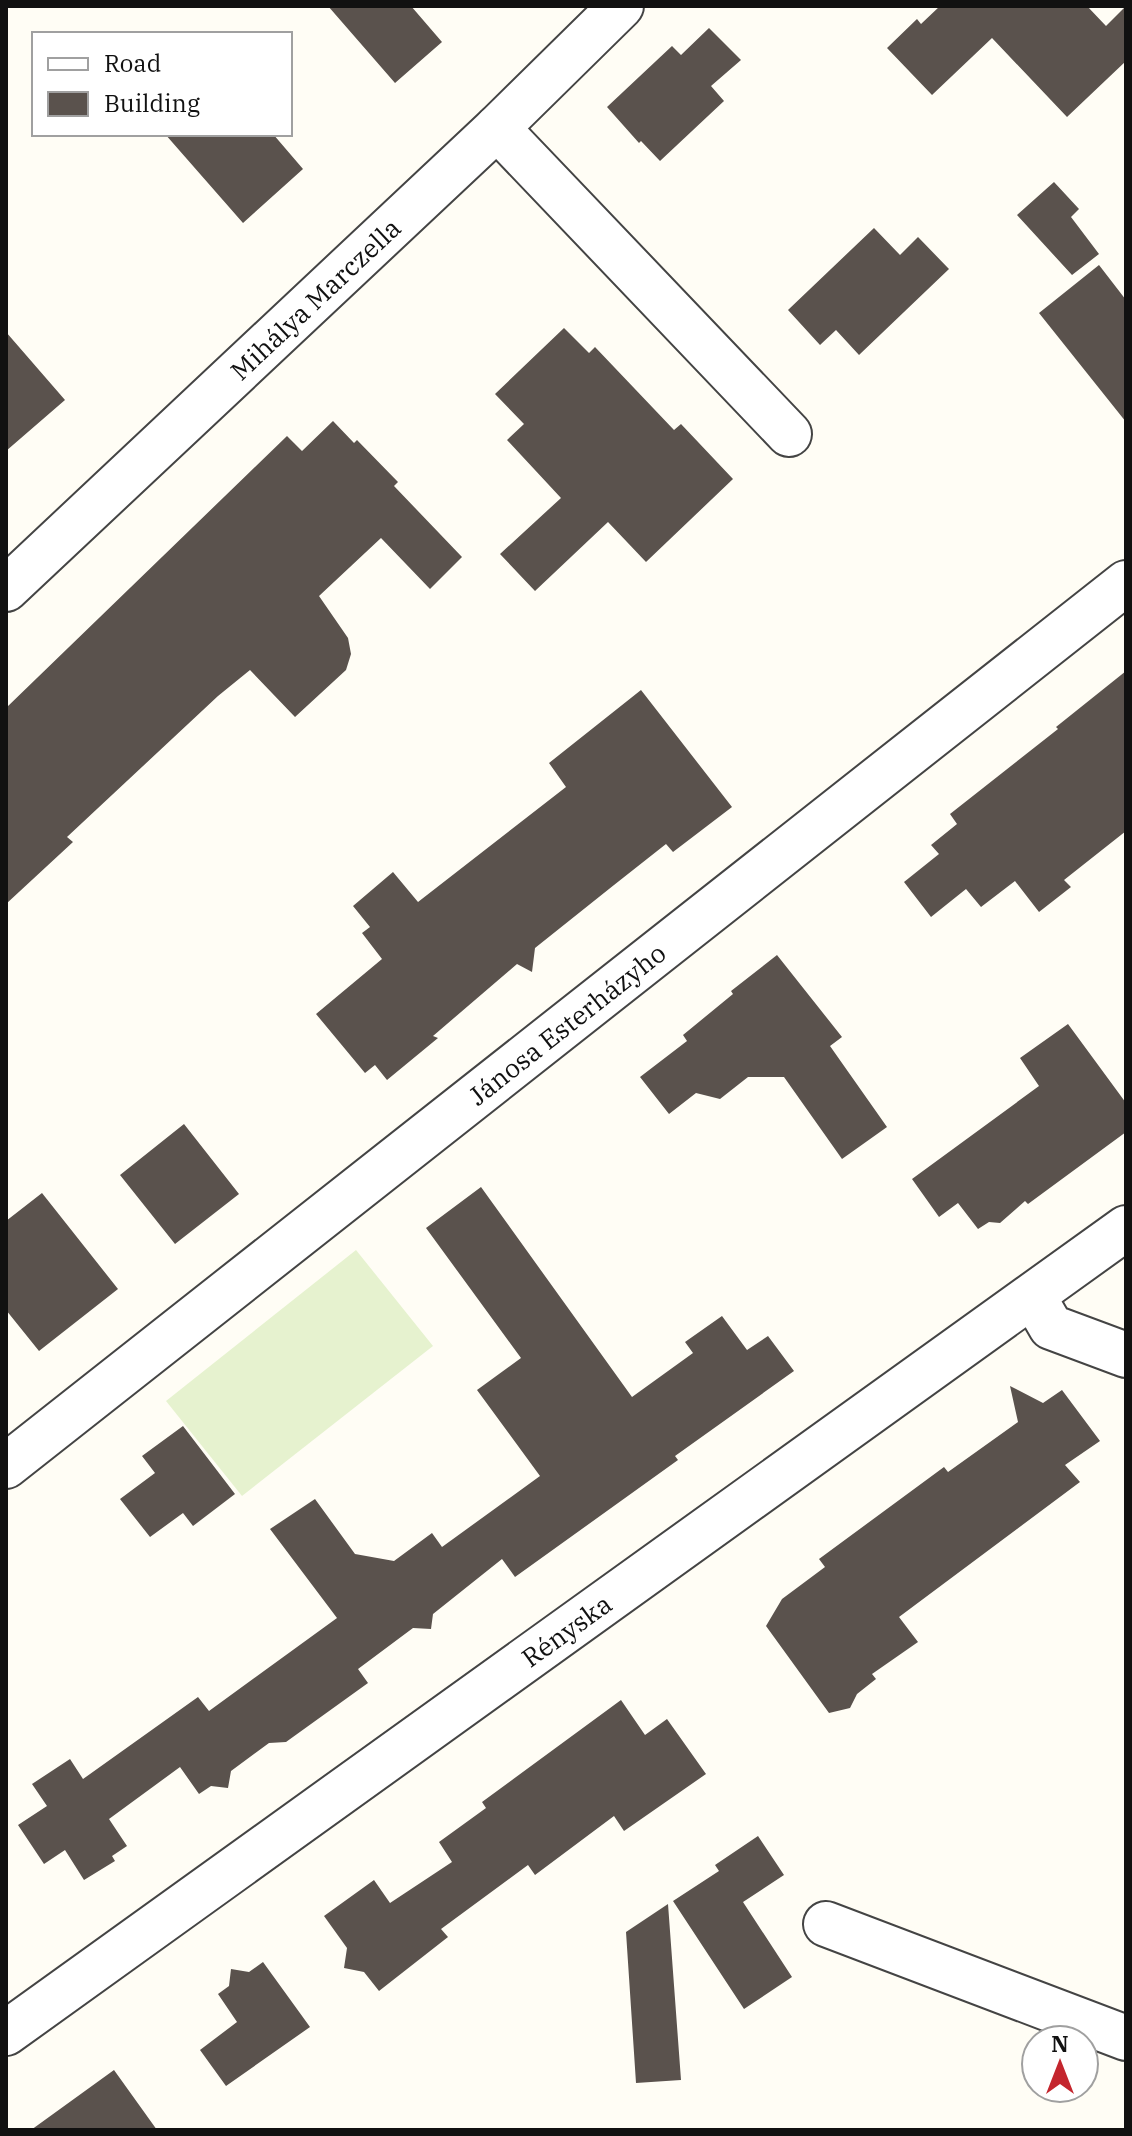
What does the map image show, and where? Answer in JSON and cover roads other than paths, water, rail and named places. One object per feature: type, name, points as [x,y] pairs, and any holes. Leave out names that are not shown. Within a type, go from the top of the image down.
[{"type":"street","name":"Mihálya Marczella","points":[[6,589],[497,128],[621,6]]},
{"type":"street","points":[[497,128],[789,434]]},
{"type":"street","name":"Jánosa Esterházyho","points":[[6,1466],[1126,583]]},
{"type":"street","name":"Rényska","points":[[6,2033],[1126,1228]]},
{"type":"street","points":[[1033,1296],[1051,1327],[1126,1355]]},
{"type":"street","points":[[826,1924],[1126,2038]]}]
